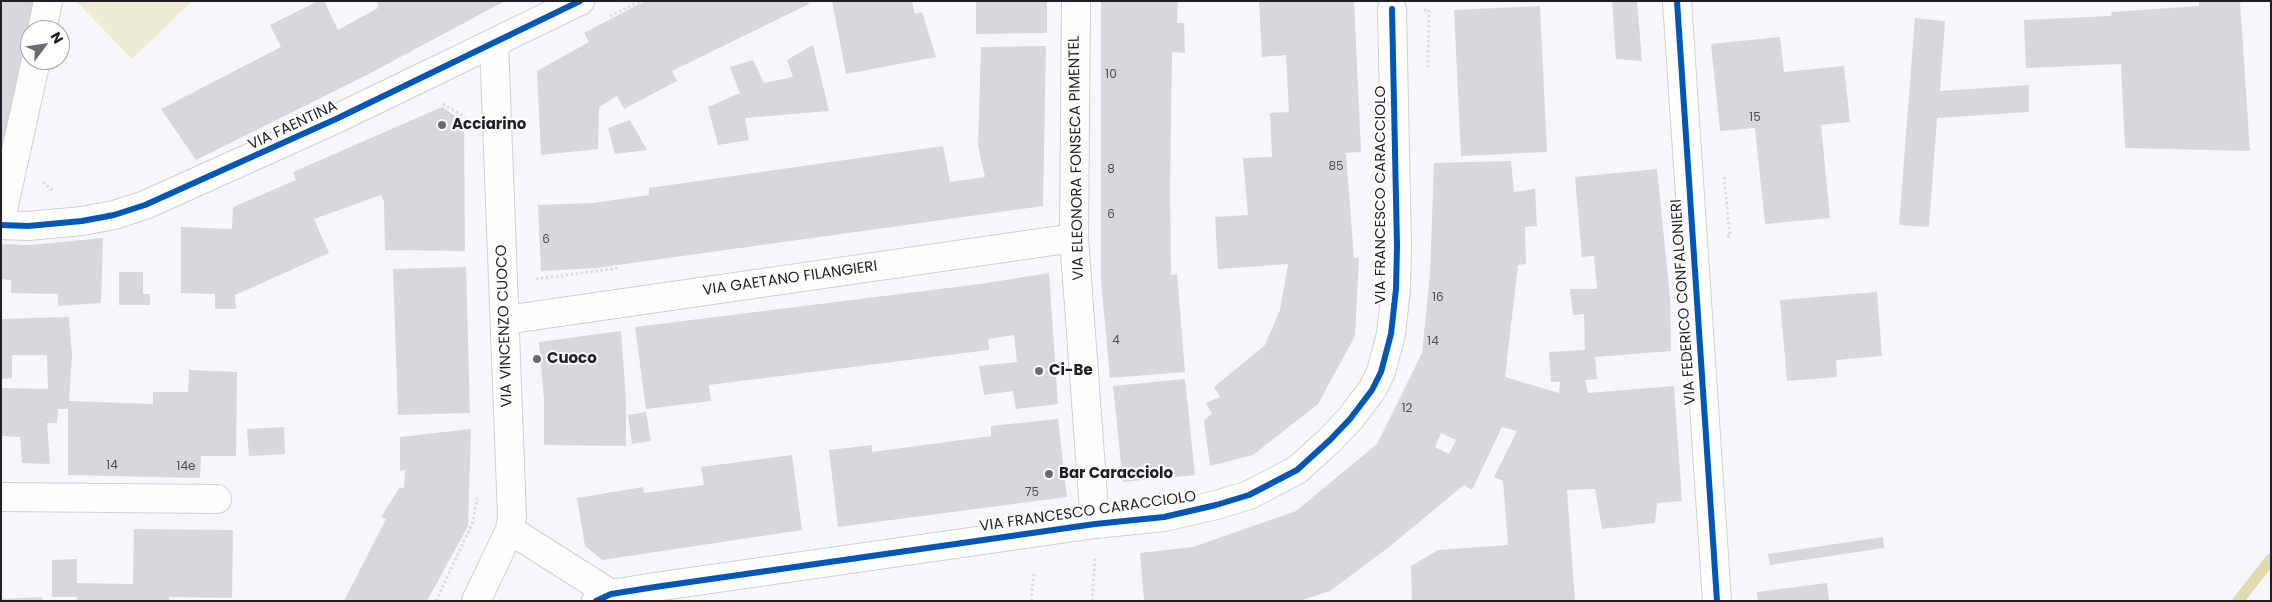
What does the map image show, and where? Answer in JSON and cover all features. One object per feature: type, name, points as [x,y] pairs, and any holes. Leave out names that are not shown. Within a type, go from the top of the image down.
[{"type":"street","points":[[44,20],[48,1]]},
{"type":"street","name":"VIA FAENTINA","points":[[1,226],[73,222],[114,215],[145,205],[240,164],[580,1]]},
{"type":"street","name":"VIA ELEONORA FONSECA PIMENTEL","points":[[1076,1],[1074,238],[1095,524]]},
{"type":"street","name":"VIA FEDERICO CONFALONIERI","points":[[1677,1],[1716,601]]},
{"type":"street","name":"VIA FRANCESCO CARACCIOLO","points":[[510,530],[603,597],[1095,524],[1190,512],[1241,498],[1272,485],[1297,470],[1350,419],[1372,390],[1381,372],[1392,334],[1396,288],[1392,9]]},
{"type":"street","name":"VIA VINCENZO CUOCO","points":[[476,601],[510,530],[512,516],[494,43]]},
{"type":"street","points":[[1,219],[34,70]]},
{"type":"street","name":"VIA GAETANO FILANGIERI","points":[[505,320],[1074,238]]},
{"type":"street","points":[[1,497],[217,499]]},
{"type":"path","points":[[1392,9],[1429,10],[1428,76]]},
{"type":"path","points":[[536,269],[536,279],[625,267]]},
{"type":"path","points":[[436,601],[473,522]]},
{"type":"path","points":[[1092,601],[1095,524]]},
{"type":"path","points":[[1031,601],[1034,574]]},
{"type":"shaded area","points":[[76,1],[192,1],[132,59]]},
{"type":"building","points":[[1,1],[35,1],[31,20],[20,20],[20,69],[1,151]]},
{"type":"building","points":[[318,1],[324,1],[338,30],[378,8],[377,1],[505,1],[363,77],[196,160],[161,109],[281,47],[270,25]]},
{"type":"building","points":[[645,1],[808,1],[809,4],[672,71],[677,81],[624,109],[617,96],[599,107],[598,149],[541,155],[537,71],[589,42],[584,33]]},
{"type":"building","points":[[832,1],[912,1],[915,14],[922,12],[936,57],[846,74]]},
{"type":"building","points":[[976,1],[1047,1],[1047,33],[976,34]]},
{"type":"building","points":[[1101,1],[1178,1],[1177,23],[1184,23],[1185,53],[1172,52],[1170,190],[1171,275],[1177,274],[1185,372],[1110,378],[1101,281]]},
{"type":"building","points":[[1259,1],[1354,1],[1361,152],[1346,153],[1354,258],[1359,257],[1355,336],[1318,404],[1253,455],[1210,466],[1204,420],[1212,414],[1206,403],[1220,397],[1214,387],[1265,345],[1280,310],[1288,264],[1218,269],[1215,217],[1248,215],[1243,158],[1272,157],[1270,113],[1289,112],[1286,55],[1262,57]]},
{"type":"building","points":[[1612,1],[1637,1],[1642,61],[1616,59]]},
{"type":"building","points":[[2199,1],[2240,1],[2250,151],[2125,148],[2121,64],[2026,68],[2024,20],[2111,16],[2112,12],[2199,6]]},
{"type":"building","points":[[1540,6],[1547,152],[1461,156],[1454,10]]},
{"type":"building","points":[[1915,18],[1945,21],[1940,91],[2029,85],[2029,112],[1937,118],[1929,227],[1899,225]]},
{"type":"building","points":[[1780,37],[1784,72],[1844,66],[1850,122],[1821,125],[1830,218],[1765,224],[1755,128],[1720,131],[1711,44]]},
{"type":"building","points":[[813,45],[829,111],[745,118],[749,140],[718,145],[708,107],[740,93],[730,67],[753,60],[764,83],[793,77],[787,60]]},
{"type":"building","points":[[1046,46],[1043,206],[596,268],[541,271],[538,205],[593,203],[649,195],[649,188],[943,146],[950,182],[985,177],[978,146],[981,47]]},
{"type":"building","points":[[442,107],[464,122],[465,251],[385,250],[384,202],[381,195],[314,219],[329,253],[235,295],[236,309],[215,309],[215,294],[181,293],[181,227],[232,229],[233,207],[296,180],[293,172]]},
{"type":"building","points":[[630,120],[647,150],[615,154],[608,128]]},
{"type":"building","points":[[1511,161],[1514,192],[1535,189],[1537,226],[1525,227],[1526,264],[1518,265],[1505,377],[1559,393],[1560,382],[1551,382],[1549,352],[1585,350],[1584,314],[1573,315],[1570,289],[1597,289],[1594,256],[1582,257],[1575,177],[1657,169],[1670,297],[1671,351],[1595,357],[1597,379],[1585,380],[1588,393],[1674,386],[1682,501],[1657,503],[1655,523],[1602,529],[1595,489],[1567,490],[1575,601],[1412,601],[1411,566],[1438,550],[1508,545],[1503,481],[1494,477],[1517,431],[1502,427],[1472,490],[1464,485],[1389,547],[1330,591],[1299,601],[1144,601],[1140,553],[1193,547],[1296,511],[1377,444],[1422,353],[1430,274],[1434,163]],"holes":[[[1441,433],[1456,440],[1449,454],[1435,447]]]},
{"type":"building","points":[[103,238],[101,303],[58,306],[58,294],[11,293],[11,280],[1,279],[1,244],[30,245]]},
{"type":"building","points":[[466,267],[470,413],[398,415],[393,269]]},
{"type":"building","points":[[119,272],[143,272],[143,294],[150,294],[150,305],[119,305]]},
{"type":"building","points":[[1049,273],[1058,404],[1016,409],[1013,391],[984,395],[979,366],[1017,362],[1014,335],[988,339],[989,350],[709,385],[711,401],[646,409],[635,327],[980,284]]},
{"type":"building","points":[[1877,292],[1882,356],[1836,360],[1837,377],[1787,381],[1780,300]]},
{"type":"building","points":[[69,317],[72,355],[69,401],[153,404],[153,392],[188,392],[189,370],[237,372],[236,456],[201,456],[200,478],[68,475],[68,409],[58,409],[57,423],[47,423],[50,464],[22,463],[20,437],[1,436],[1,388],[48,389],[47,355],[12,355],[12,378],[1,379],[1,319]]},
{"type":"building","points":[[621,331],[626,400],[626,446],[544,445],[544,399],[539,342]]},
{"type":"building","points":[[1185,379],[1195,475],[1123,482],[1113,386]]},
{"type":"building","points":[[646,412],[651,441],[632,444],[628,415]]},
{"type":"building","points":[[1058,419],[1067,497],[838,527],[829,450],[872,445],[872,452],[991,436],[991,426]]},
{"type":"building","points":[[284,427],[285,454],[249,456],[247,429]]},
{"type":"building","points":[[471,429],[468,526],[427,601],[344,601],[386,519],[381,517],[400,487],[404,489],[405,470],[400,471],[400,437]]},
{"type":"building","points":[[792,455],[802,530],[602,560],[585,546],[577,498],[643,487],[644,493],[704,485],[701,467]]},
{"type":"building","points":[[134,529],[233,530],[232,598],[169,597],[169,601],[77,601],[77,597],[52,597],[52,560],[77,559],[77,583],[133,584]]},
{"type":"building","points":[[1883,537],[1884,548],[1770,565],[1768,554]]},
{"type":"building","points":[[1827,583],[1829,601],[1758,601],[1757,592]]},
{"type":"building","points":[[42,597],[43,601],[1,601],[1,599]]},
{"type":"waterway","points":[[2238,601],[2271,559]]},
{"type":"cycle path","points":[[1,225],[28,226],[82,221],[114,215],[145,205],[336,119],[580,1]]},
{"type":"cycle path","points":[[1677,1],[1717,601]]},
{"type":"cycle path","points":[[596,601],[611,594],[655,587],[1095,524],[1164,517],[1249,495],[1297,470],[1350,419],[1372,390],[1381,372],[1391,334],[1396,289],[1397,246],[1392,9]]},
{"type":"place","name":"Acciarino","points":[[442,125]]},
{"type":"place","name":"Cuoco","points":[[537,359]]},
{"type":"place","name":"Ci-Be","points":[[1039,371]]},
{"type":"place","name":"Bar Caracciolo","points":[[1049,474]]}]
